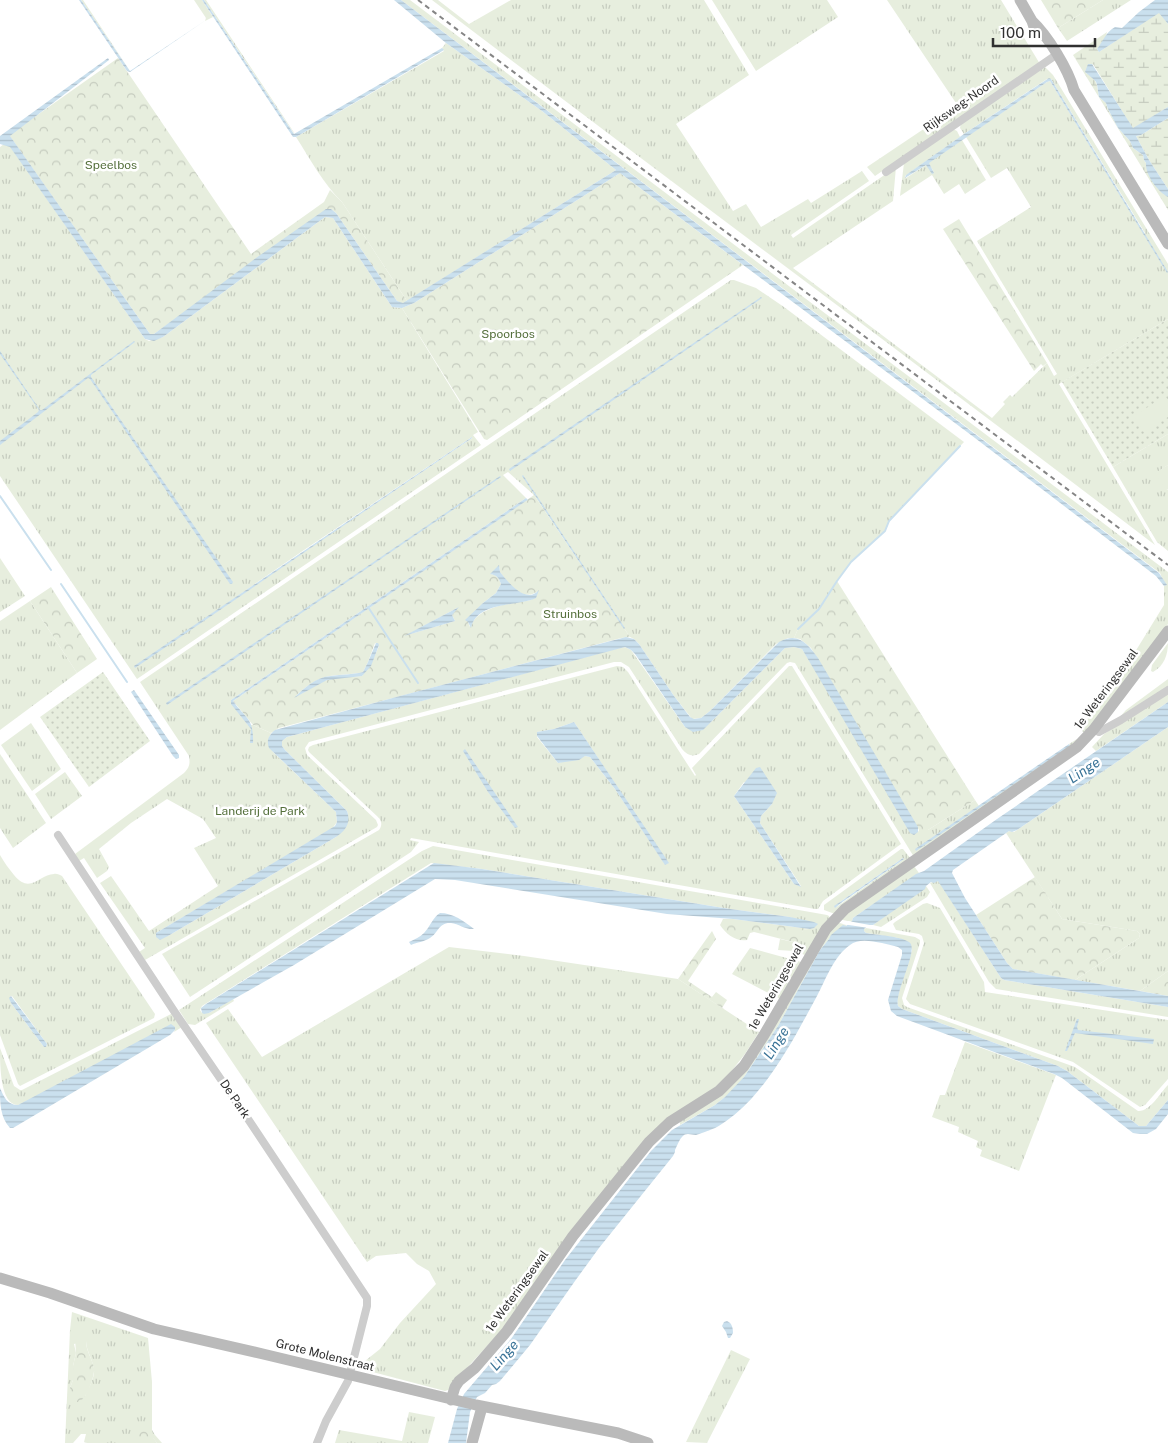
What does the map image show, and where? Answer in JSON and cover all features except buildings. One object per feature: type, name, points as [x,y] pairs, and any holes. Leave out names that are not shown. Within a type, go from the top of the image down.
[{"type":"street","points":[[1020,0],[1035,30],[1054,57],[1068,84],[1074,90],[1168,244]]},
{"type":"street","name":"Rijksweg-Noord","points":[[886,172],[1054,57]]},
{"type":"street","name":"1e Weteringsewal","points":[[455,1400],[455,1386],[475,1368],[506,1331],[573,1236],[652,1138],[670,1122],[720,1091],[744,1066],[819,940],[836,918],[851,905],[1071,753],[1094,729],[1168,631]]},
{"type":"street","points":[[1094,729],[1098,732],[1121,720],[1168,690]]},
{"type":"street","name":"De Park","points":[[58,836],[367,1298],[367,1306],[348,1381],[326,1421],[317,1443]]},
{"type":"street","name":"Grote Molenstraat","points":[[0,1278],[154,1329],[479,1406],[618,1433],[648,1443]]},
{"type":"street","points":[[472,1443],[479,1406]]},
{"type":"green space","points":[[81,0],[83,0],[130,71]]},
{"type":"green space","points":[[194,0],[202,0],[213,17],[205,21],[206,18]]},
{"type":"green space","points":[[204,0],[206,0],[295,134],[293,132]]},
{"type":"green space","points":[[401,0],[410,0],[1168,572],[1168,624],[1086,733],[1081,729],[1082,724],[1098,709],[1114,686],[1164,605],[1165,586],[1160,573]]},
{"type":"green space","points":[[432,0],[438,0],[469,24],[511,0],[704,0],[749,75],[676,124],[733,211],[746,204],[761,227],[808,199],[811,203],[862,171],[869,181],[791,235],[793,238],[896,167],[893,201],[793,268],[992,418],[1005,404],[1003,402],[1010,395],[1012,397],[1047,363],[1054,376],[1057,374],[977,241],[1031,207],[1007,168],[991,178],[966,137],[1050,81],[1145,233],[1051,79],[1047,79],[964,134],[960,128],[961,123],[1045,67],[1053,75],[1168,264],[1168,319],[1059,384],[1155,545],[612,137]]},
{"type":"green space","points":[[712,0],[827,0],[838,17],[756,71]]},
{"type":"green space","points":[[887,0],[1001,0],[1040,64],[875,176],[867,167],[958,106]]},
{"type":"green space","points":[[1041,0],[1103,0],[1058,28]]},
{"type":"green space","points":[[1103,0],[1131,0],[1067,41],[1058,28]]},
{"type":"green space","points":[[1159,12],[1168,24],[1168,107],[1133,129],[1093,64],[1086,73],[1095,80],[1099,97],[1106,103],[1118,128],[1130,141],[1133,148],[1143,155],[1144,160],[1168,197],[1168,210],[1073,55],[1107,32],[1105,39],[1097,49],[1099,52]]},
{"type":"green space","points":[[446,43],[542,111],[616,170],[407,301],[342,202],[323,179],[296,137],[444,51],[442,48]]},
{"type":"green space","name":"Speelbos","points":[[118,58],[251,254],[324,202],[330,190],[342,202],[407,301],[403,304],[397,301],[336,213],[331,209],[154,334],[150,334],[9,135]]},
{"type":"green space","points":[[1168,118],[1168,189],[1136,136],[1141,135]]},
{"type":"green space","points":[[953,129],[957,131],[960,137],[905,176],[906,178],[926,165],[934,172],[928,163],[962,140],[986,180],[965,194],[959,184],[944,194],[932,175],[900,196],[904,163]]},
{"type":"green space","points":[[4,144],[10,146],[145,339],[149,341],[163,337],[325,217],[333,218],[392,307],[402,308],[478,432],[473,435],[481,445],[137,679],[0,476],[0,147]],"holes":[[[472,438],[135,667],[304,550]]]},
{"type":"green space","name":"Spoorbos","points":[[620,173],[743,265],[487,440],[484,439],[402,308],[414,303]]},
{"type":"green space","points":[[959,219],[1047,363],[1043,366],[1041,364],[1034,371],[943,229]]},
{"type":"green space","name":"Landerij de Park","points":[[731,280],[756,288],[784,307],[964,442],[889,521],[885,531],[851,562],[819,609],[798,629],[794,638],[788,638],[776,644],[710,711],[701,718],[692,719],[639,644],[630,637],[534,495],[508,472],[503,475],[526,498],[231,700],[248,725],[253,725],[271,733],[269,738],[273,752],[336,812],[337,822],[332,829],[156,933],[168,936],[336,837],[348,815],[347,811],[285,750],[282,746],[282,741],[287,737],[619,648],[625,647],[631,650],[685,727],[710,723],[785,648],[794,647],[802,649],[918,832],[919,830],[928,830],[975,800],[979,806],[915,849],[1070,746],[914,857],[795,663],[787,663],[699,754],[692,755],[682,749],[629,667],[621,662],[614,662],[309,742],[305,748],[307,755],[376,820],[377,827],[145,960],[139,952],[145,948],[100,883],[111,876],[149,931],[218,886],[194,848],[216,838],[203,819],[167,799],[131,823],[99,849],[109,867],[107,871],[97,878],[84,858],[79,861],[75,854],[184,773],[188,767],[189,756],[140,682]]},
{"type":"green space","points":[[1168,319],[1168,434],[1113,467],[1062,382]]},
{"type":"green space","points":[[1165,396],[1168,400],[1168,417],[1144,432],[1134,416]]},
{"type":"green space","points":[[1168,434],[1168,465],[1156,473],[1168,489],[1168,551],[1157,542],[1113,467]]},
{"type":"green space","points":[[1168,465],[1168,489],[1166,490],[1155,473]]},
{"type":"green space","name":"Struinbos","points":[[534,495],[630,637],[279,728],[271,733],[253,725],[233,701]],"holes":[[[499,566],[500,572],[516,590],[527,595],[538,591],[531,600],[505,604],[488,610],[474,620],[470,627],[468,622],[483,603],[496,593],[501,584],[498,577],[491,574]],[[457,608],[452,615],[455,621],[407,635]],[[375,643],[379,646],[362,676],[340,677],[323,681],[296,696],[307,686],[320,679],[363,672]]]},
{"type":"green space","points":[[0,558],[25,596],[0,612]]},
{"type":"green space","points":[[837,581],[975,800],[928,830],[919,830],[811,648],[800,639],[794,638],[798,629],[819,609]]},
{"type":"green space","points":[[51,587],[97,659],[77,673],[30,601]]},
{"type":"green space","points":[[30,601],[77,673],[0,730],[0,621]]},
{"type":"green space","points":[[1168,643],[1163,663],[1157,670],[1151,671],[1152,665]]},
{"type":"green space","points":[[617,666],[623,667],[628,672],[695,776],[692,768],[789,666],[792,666],[901,844],[823,901],[818,909],[815,909],[411,838],[410,840],[419,842],[411,852],[190,997],[162,954],[380,828],[381,821],[379,818],[309,752],[309,747]],"holes":[[[574,722],[668,863],[665,864],[615,789],[590,757],[585,756],[558,763],[537,737],[537,732],[554,729]],[[744,782],[772,804],[761,816],[760,823],[801,886],[794,884],[734,796]]]},
{"type":"green space","points":[[103,672],[150,741],[89,787],[40,717]]},
{"type":"green space","points":[[1168,679],[1168,687],[1119,718],[1126,710]]},
{"type":"green space","points":[[1168,692],[1168,702],[1096,751],[1092,747],[1104,734]]},
{"type":"green space","points":[[31,723],[61,769],[32,791],[1,745]]},
{"type":"green space","points":[[1168,727],[1168,971],[1140,991],[1075,980],[1139,938],[1140,934],[1137,931],[1062,919],[1006,833],[1009,831],[1014,832]]},
{"type":"green space","points":[[1077,739],[1077,741],[1070,746],[1069,744]]},
{"type":"green space","points":[[0,754],[46,823],[13,848],[0,828]]},
{"type":"green space","points":[[65,772],[82,796],[51,819],[35,794]]},
{"type":"green space","points":[[433,846],[827,915],[830,918],[805,955],[794,951],[778,950],[780,939],[797,943],[803,930],[814,928],[790,917],[482,869],[431,863],[202,1006],[200,1010],[202,1013],[209,1013],[233,999],[234,1001],[195,1025],[188,1024],[179,1010],[422,851]]},
{"type":"green space","points":[[901,849],[911,859],[835,914],[824,910],[824,905]],"holes":[[[904,859],[835,908],[840,902]]]},
{"type":"green space","points":[[0,855],[14,875],[25,883],[35,882],[49,875],[56,874],[62,876],[155,1014],[154,1018],[20,1086],[0,1035]],"holes":[[[10,996],[12,996],[47,1044],[46,1047],[44,1047],[11,1003]]]},
{"type":"green space","points":[[914,866],[919,873],[853,918],[852,922],[840,918]]},
{"type":"green space","points":[[1035,877],[1062,919],[1137,931],[1140,934],[1139,938],[1075,980],[1013,969],[1007,963],[976,915]]},
{"type":"green space","points":[[938,880],[1004,980],[1168,1007],[1168,1017],[996,989],[989,982],[930,883]]},
{"type":"green space","points":[[926,886],[930,892],[927,897],[881,927],[873,925]]},
{"type":"green space","points":[[927,903],[940,908],[984,982],[985,992],[1168,1020],[1168,1079],[1145,1105],[1140,1107],[1073,1062],[910,1004],[906,999],[924,943],[922,936],[919,934],[896,930],[893,924]]},
{"type":"green space","points":[[723,919],[810,929],[803,930],[800,941],[797,943],[754,932],[750,933],[747,940],[743,940],[735,939],[725,931],[720,925]]},
{"type":"green space","points":[[836,922],[847,925],[829,939],[820,950],[778,1026],[744,1077],[734,1090],[715,1105],[680,1125],[680,1122],[715,1099]]},
{"type":"green space","points":[[864,929],[915,937],[920,940],[902,998],[904,1005],[907,1007],[1075,1067],[1138,1111],[1151,1105],[1168,1085],[1168,1100],[1146,1126],[1139,1126],[1058,1066],[902,1009],[898,1006],[897,998],[912,950],[903,940],[866,933]]},
{"type":"green space","points":[[712,931],[716,939],[688,981],[712,997],[716,992],[727,1000],[722,1008],[678,979]]},
{"type":"green space","points":[[449,947],[678,979],[759,1032],[745,1054],[722,1083],[663,1123],[510,1321],[454,1382],[451,1389],[445,1391],[365,1370],[360,1365],[380,1349],[400,1323],[436,1284],[429,1271],[417,1264],[406,1253],[376,1256],[367,1262],[206,1023],[228,1009],[262,1057]]},
{"type":"green space","points":[[750,948],[801,962],[780,999],[732,974]]},
{"type":"green space","points":[[1168,971],[1168,996],[1140,991]]},
{"type":"green space","points":[[173,1013],[182,1027],[174,1032],[175,1030],[18,1105],[12,1103],[4,1091],[0,1048],[14,1086],[22,1090]]},
{"type":"green space","points":[[965,1042],[1056,1075],[1019,1171],[980,1156],[982,1150],[976,1147],[978,1141],[958,1132],[959,1127],[932,1117],[940,1095],[945,1095]]},
{"type":"green space","points":[[72,1312],[148,1338],[152,1382],[152,1430],[162,1443],[157,1443],[153,1438],[133,1438],[133,1443],[87,1443],[84,1442],[86,1434],[81,1434],[73,1443],[65,1443]],"holes":[[[86,1341],[94,1373],[85,1396],[70,1388],[73,1380],[73,1366],[76,1353],[74,1344]]]},
{"type":"green space","points":[[80,1336],[86,1341],[94,1372],[90,1386],[83,1399],[79,1402],[72,1402],[70,1388],[73,1380],[73,1366],[76,1353],[75,1339]]},
{"type":"green space","points":[[731,1350],[750,1359],[707,1443],[686,1442]]},
{"type":"green space","points":[[409,1412],[435,1417],[428,1443],[335,1443],[339,1430],[402,1441]]},
{"type":"green space","points":[[142,1428],[146,1428],[157,1443],[133,1443],[134,1434]]},
{"type":"water","points":[[79,0],[81,0],[130,71],[206,20],[130,72],[127,71]]},
{"type":"water","points":[[202,0],[204,0],[294,134],[442,48],[444,50],[293,137]]},
{"type":"water","points":[[394,0],[401,0],[1159,573],[1167,585],[1164,586],[1156,576],[971,435],[620,173],[414,303],[402,308],[392,307],[333,218],[325,217],[163,337],[154,341],[145,339],[10,147],[0,144],[0,136],[108,58],[109,60],[10,136],[150,334],[154,334],[256,258],[326,209],[331,209],[336,213],[397,301],[403,303],[616,170],[542,111],[446,43]]},
{"type":"water","points":[[1155,0],[1168,0],[1168,24],[1159,13],[1099,52],[1097,49],[1109,32],[1115,27],[1122,28]]},
{"type":"water","points":[[1088,64],[1092,64],[1133,128],[1168,107],[1168,118],[1141,135],[1136,136],[1168,189],[1168,197],[1153,183],[1146,168],[1143,155],[1133,148],[1130,141],[1118,128],[1106,103],[1099,97],[1096,82],[1085,72]]},
{"type":"water","points":[[1049,78],[1167,273],[1050,81],[929,163],[934,173],[932,174],[926,165],[905,178],[906,175],[964,134]]},
{"type":"water","points":[[762,298],[510,471],[509,469]]},
{"type":"water","points":[[134,341],[91,375],[91,377],[233,582],[232,584],[230,584],[90,379],[88,378],[0,445],[0,441],[39,410],[0,354],[0,351],[40,410],[42,410]]},
{"type":"water","points":[[472,438],[135,668],[134,666]]},
{"type":"water","points":[[522,476],[625,628],[624,629]]},
{"type":"water","points":[[501,477],[167,705],[166,703]]},
{"type":"water","points":[[526,498],[528,500],[233,701],[251,723],[253,743],[250,743],[251,729],[231,704],[231,700]]},
{"type":"water","points":[[499,565],[500,572],[523,594],[534,594],[539,590],[536,598],[489,609],[475,619],[471,628],[465,620],[496,593],[501,584],[497,577],[490,574]]},
{"type":"water","points":[[459,607],[452,615],[455,621],[404,636]]},
{"type":"water","points":[[626,637],[634,639],[639,644],[674,696],[690,717],[694,719],[701,718],[710,711],[779,642],[792,638],[802,641],[818,658],[918,827],[918,832],[914,835],[910,833],[802,649],[794,647],[785,648],[703,730],[693,732],[685,727],[635,654],[625,647],[287,737],[282,741],[282,746],[285,750],[347,811],[348,823],[345,829],[336,837],[168,936],[160,940],[156,937],[156,933],[335,826],[337,822],[336,812],[269,748],[269,738],[275,730]]},
{"type":"water","points":[[376,643],[379,645],[371,666],[362,676],[327,680],[294,698],[320,678],[363,672]]},
{"type":"water","points":[[134,690],[179,755],[179,758],[176,759],[173,756],[131,692]]},
{"type":"water","name":"Linge","points":[[1168,702],[1168,727],[1017,830],[1009,831],[953,870],[952,873],[965,898],[1007,963],[1013,969],[1168,996],[1168,1007],[1004,980],[938,881],[931,882],[925,889],[873,925],[869,925],[864,929],[866,933],[905,940],[912,946],[898,999],[898,1006],[902,1009],[1058,1066],[1139,1126],[1146,1126],[1168,1100],[1168,1114],[1156,1129],[1147,1134],[1133,1133],[1062,1078],[1054,1074],[897,1016],[891,1011],[888,1000],[902,950],[898,947],[873,942],[855,942],[844,950],[835,961],[795,1036],[762,1086],[743,1107],[721,1125],[696,1135],[687,1134],[682,1137],[673,1156],[599,1248],[530,1345],[500,1381],[477,1397],[470,1412],[466,1443],[448,1443],[457,1409],[464,1394],[511,1339],[565,1260],[651,1151],[672,1130],[715,1105],[744,1077],[778,1026],[820,950],[831,935],[916,874],[924,871]]},
{"type":"water","points":[[574,722],[669,863],[665,865],[615,789],[590,757],[585,756],[579,760],[558,763],[537,736],[537,732],[554,729]]},
{"type":"water","points":[[1069,744],[1070,746],[916,851],[915,849]]},
{"type":"water","points":[[465,749],[518,827],[515,828],[488,792],[463,751]]},
{"type":"water","points":[[760,767],[777,793],[772,804],[761,816],[760,823],[801,887],[794,884],[734,796],[756,768]]},
{"type":"water","points":[[904,859],[835,908],[834,906]]},
{"type":"water","points":[[434,863],[790,917],[818,924],[810,929],[733,919],[667,914],[455,880],[435,879],[294,965],[209,1013],[202,1013],[201,1008],[206,1004]]},
{"type":"water","points":[[440,913],[454,916],[474,929],[447,923],[441,926],[430,938],[411,945],[409,942],[424,933]]},
{"type":"water","points":[[11,996],[47,1044],[46,1047],[44,1047],[11,1003],[9,998]]},
{"type":"water","points":[[1077,1019],[1079,1019],[1078,1030],[1154,1039],[1153,1044],[1075,1033],[1067,1051],[1065,1051]]},
{"type":"water","points":[[171,1024],[175,1027],[175,1030],[170,1035],[13,1128],[10,1128],[4,1119],[1,1110],[0,1088],[11,1104],[18,1105]]},
{"type":"water","points":[[727,1321],[733,1329],[730,1338],[728,1338],[722,1326]]},
{"type":"pier","points":[[848,921],[875,926],[874,928],[869,928],[842,924]]},
{"type":"waterway","points":[[798,629],[819,609],[851,562],[885,531],[889,521],[960,446]]},
{"type":"waterway","points":[[0,496],[51,570]]},
{"type":"waterway","points":[[61,584],[127,682]]},
{"type":"waterway","points":[[368,607],[418,683]]},
{"type":"railway","points":[[418,0],[1168,565]]}]
